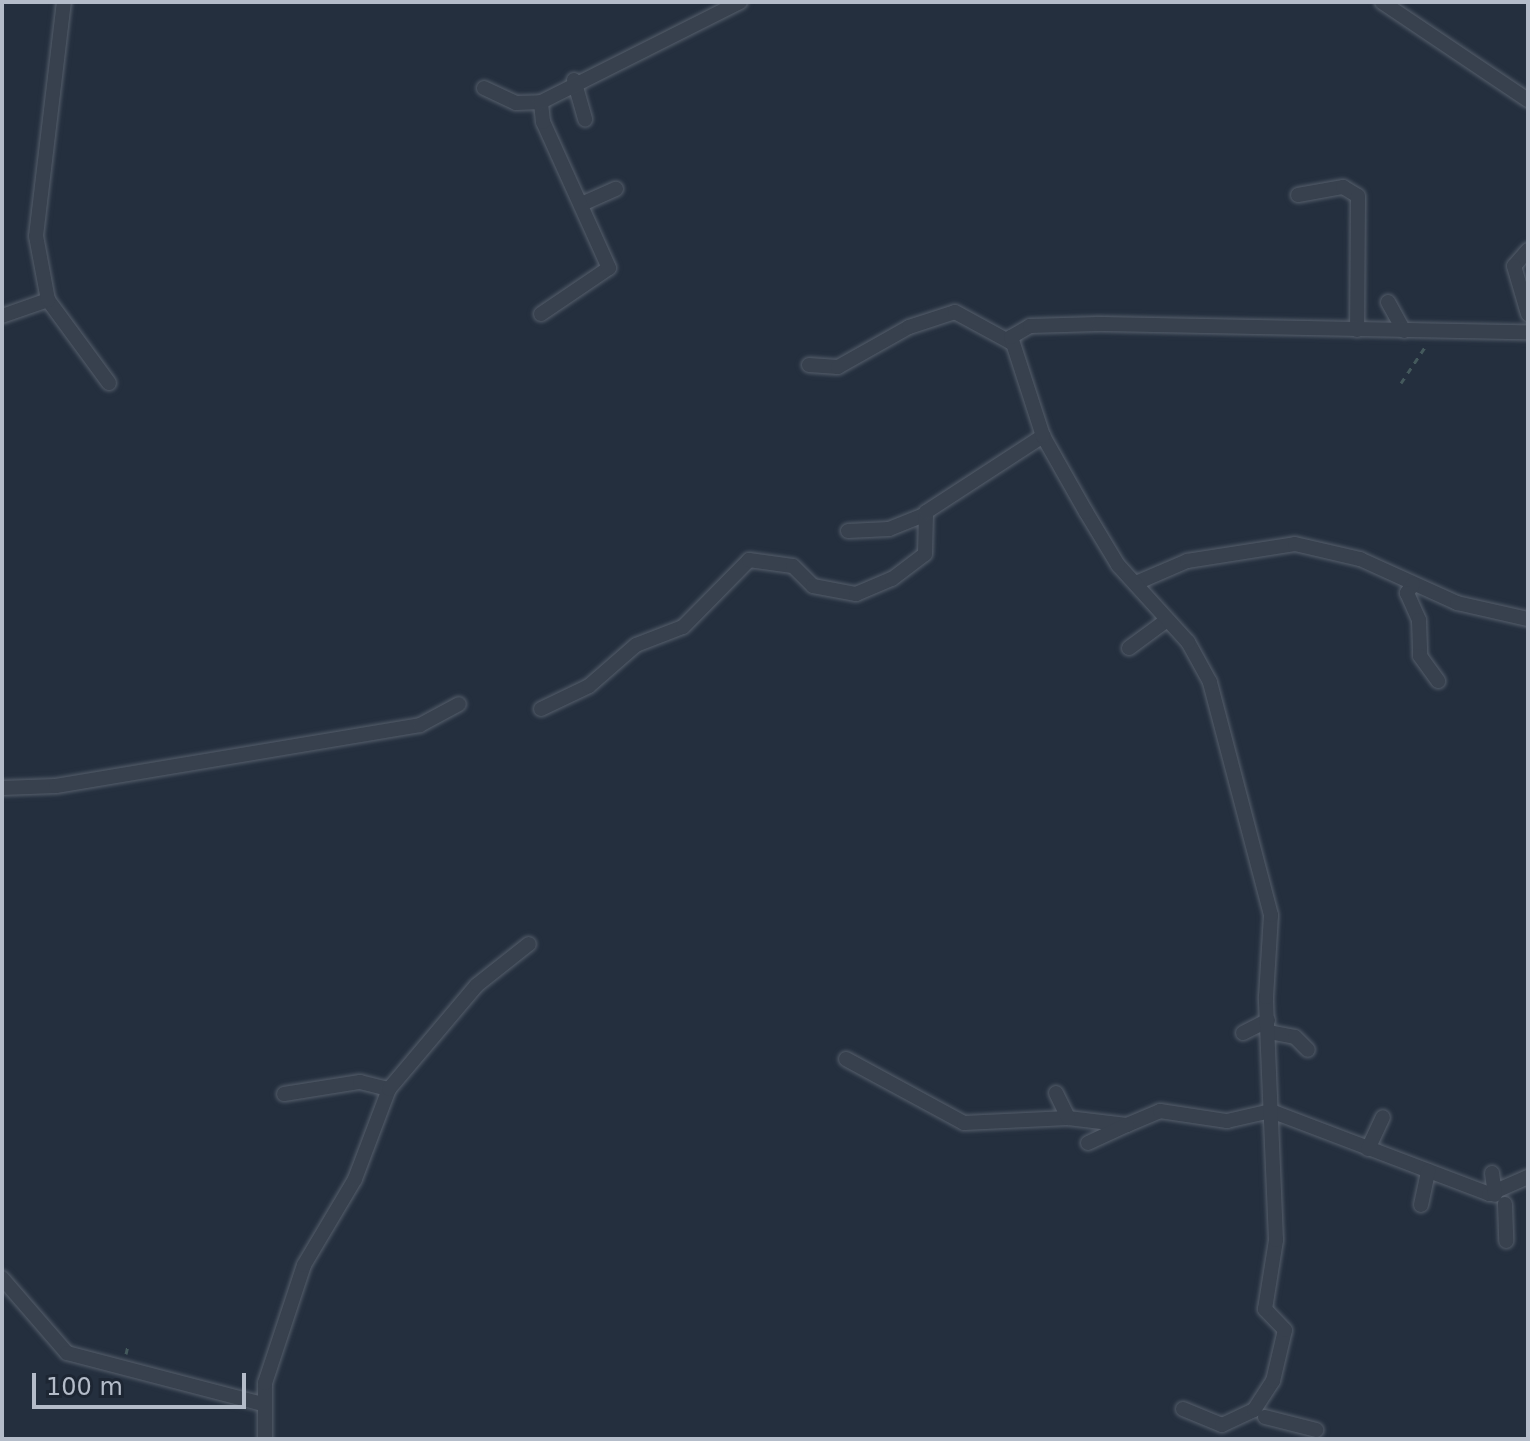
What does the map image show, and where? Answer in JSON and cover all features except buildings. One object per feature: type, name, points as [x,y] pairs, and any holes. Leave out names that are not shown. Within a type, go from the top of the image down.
[{"type":"street","points":[[64,2],[36,236],[48,300],[109,383]]},
{"type":"street","points":[[484,88],[516,103],[541,102],[574,80],[740,2]]},
{"type":"street","points":[[1387,3],[1528,100]]},
{"type":"street","points":[[574,80],[585,119]]},
{"type":"street","points":[[541,102],[543,122],[584,203],[609,268],[541,314]]},
{"type":"street","points":[[1298,195],[1343,187],[1358,196],[1357,330]]},
{"type":"street","points":[[584,203],[616,189]]},
{"type":"street","points":[[1528,250],[1514,266],[1528,314]]},
{"type":"street","points":[[2,316],[48,300]]},
{"type":"street","points":[[1388,302],[1404,331]]},
{"type":"street","points":[[809,365],[838,367],[909,327],[955,312],[1010,342],[1043,436],[1118,565],[1167,620],[1210,682],[1271,915],[1268,1026],[1276,1240],[1265,1309],[1285,1330],[1273,1381],[1259,1413]]},
{"type":"street","points":[[1010,342],[1030,326],[1057,325],[1528,332]]},
{"type":"street","points":[[848,531],[889,529],[922,516],[1043,436]]},
{"type":"street","points":[[541,709],[589,686],[636,645],[683,627],[749,560],[793,566],[813,586],[856,594],[892,579],[925,554],[922,516]]},
{"type":"street","points":[[1136,583],[1187,561],[1281,543],[1360,559],[1413,584],[1528,619]]},
{"type":"street","points":[[1413,584],[1407,593],[1419,620],[1417,643],[1438,681]]},
{"type":"street","points":[[1129,648],[1167,620]]},
{"type":"street","points":[[2,788],[56,786],[420,725],[459,704]]},
{"type":"street","points":[[265,1439],[263,1404],[304,1265],[355,1179],[389,1089],[477,985],[529,944]]},
{"type":"street","points":[[1243,1033],[1268,1026],[1295,1037],[1308,1050]]},
{"type":"street","points":[[846,1059],[955,1121],[1068,1118],[1127,1125]]},
{"type":"street","points":[[284,1094],[360,1082],[389,1089]]},
{"type":"street","points":[[1056,1093],[1068,1118]]},
{"type":"street","points":[[1088,1143],[1160,1111],[1227,1121],[1271,1111],[1502,1198]]},
{"type":"street","points":[[1368,1149],[1383,1117]]},
{"type":"street","points":[[1421,1205],[1428,1171]]},
{"type":"street","points":[[1492,1173],[1502,1198],[1506,1241]]},
{"type":"street","points":[[1502,1198],[1528,1177]]},
{"type":"street","points":[[2,1278],[67,1353],[263,1404]]},
{"type":"street","points":[[1183,1409],[1222,1425],[1259,1413],[1316,1430]]},
{"type":"path","points":[[1401,383],[1425,356],[1427,332]]}]
